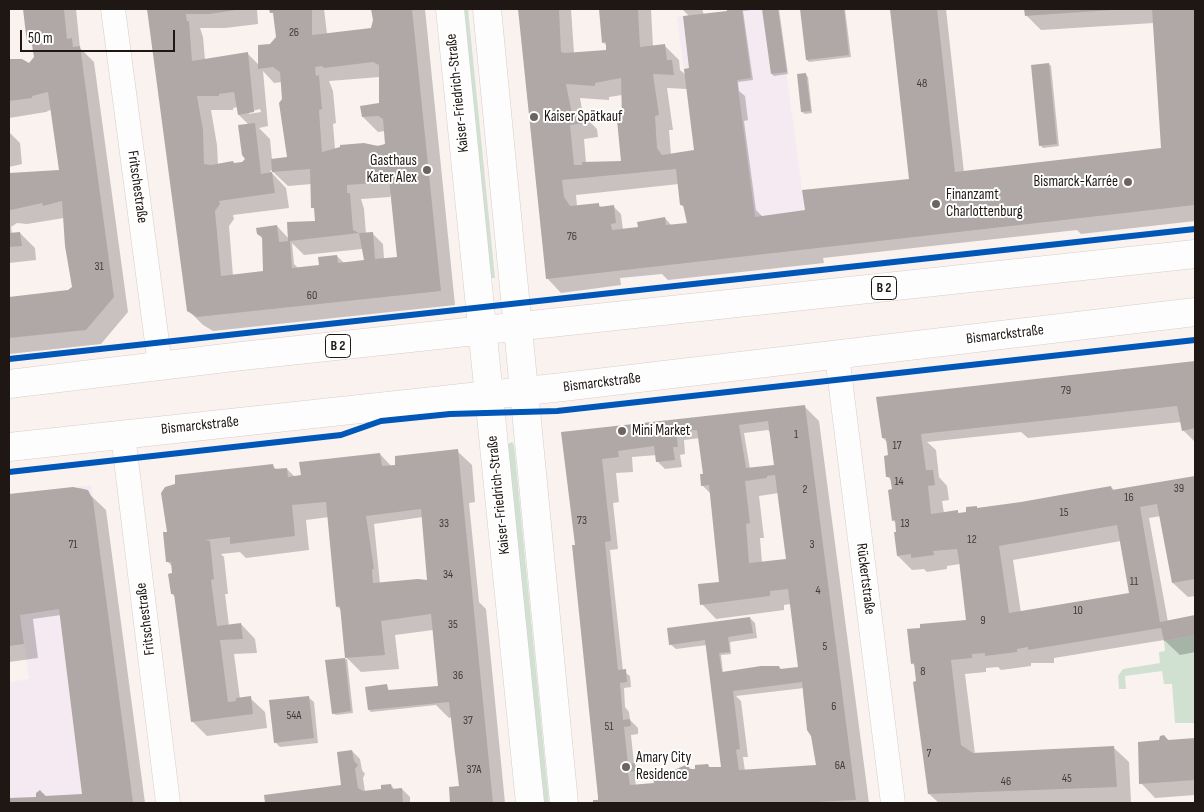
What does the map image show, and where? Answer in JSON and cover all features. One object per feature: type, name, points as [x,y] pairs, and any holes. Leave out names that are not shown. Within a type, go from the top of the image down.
[{"type":"main road","name":"Kaiser-Friedrich-Straße","points":[[450,9],[530,803]]},
{"type":"main road","points":[[487,9],[564,803]]},
{"type":"main road","name":"B 2","points":[[9,384],[160,365],[1195,254]]},
{"type":"main road","name":"Bismarckstraße","points":[[9,447],[524,392],[1195,312]]},
{"type":"street","name":"Fritschestraße","points":[[113,9],[160,365]]},
{"type":"street","name":"Rückertstraße","points":[[837,355],[893,803]]},
{"type":"street","name":"Fritschestraße","points":[[123,435],[168,803]]},
{"type":"shaded area","points":[[727,9],[778,9],[810,249],[701,206],[677,17],[727,11]]},
{"type":"shaded area","points":[[91,485],[133,803],[9,803],[9,682],[29,679],[9,531],[9,494]]},
{"type":"green space","points":[[462,9],[468,9],[495,278],[489,278]]},
{"type":"green space","points":[[512,442],[514,445],[549,803],[544,803],[506,445]]},
{"type":"green space","points":[[1195,635],[1195,723],[1175,723],[1172,684],[1164,684],[1162,671],[1125,676],[1126,689],[1119,689],[1118,676],[1123,669],[1160,663],[1159,652],[1165,651],[1164,641]]},
{"type":"building","points":[[23,9],[64,9],[67,39],[72,38],[73,47],[80,46],[114,297],[86,330],[9,338],[9,297],[68,290],[72,287],[65,246],[62,201],[43,206],[42,203],[11,210],[9,208],[9,173],[59,170],[48,92],[32,96],[32,98],[9,101],[9,59],[22,59],[29,63],[34,57],[32,45],[27,43]]},
{"type":"building","points":[[147,9],[242,9],[210,14],[186,14],[187,21],[189,21],[192,61],[248,52],[254,112],[238,115],[234,92],[219,94],[219,96],[197,96],[203,130],[204,164],[242,162],[245,159],[242,155],[238,125],[255,123],[261,174],[272,172],[271,159],[287,157],[279,103],[282,99],[280,72],[273,67],[258,69],[258,45],[270,44],[276,37],[273,13],[270,13],[269,9],[312,9],[312,35],[371,28],[373,20],[371,9],[412,9],[441,291],[197,317],[187,311]],"holes":[[[373,62],[379,65],[379,103],[360,106],[362,117],[378,116],[383,119],[385,144],[378,146],[364,143],[340,145],[340,147],[322,152],[319,110],[322,109],[319,75],[316,76],[315,67],[322,66],[324,68]],[[310,169],[311,208],[314,208],[315,221],[287,222],[288,241],[279,242],[277,225],[256,228],[257,234],[262,237],[263,271],[221,276],[215,211],[220,204],[219,201],[275,193],[272,172]],[[389,179],[397,257],[375,259],[373,232],[359,233],[353,230],[350,193],[347,193],[347,185],[375,183],[376,180]],[[359,233],[364,260],[338,263],[337,255],[318,257],[319,265],[292,268],[290,241]]]},
{"type":"building","points":[[518,9],[559,9],[561,52],[565,53],[606,50],[606,42],[602,43],[599,9],[638,9],[640,47],[665,44],[667,60],[672,60],[674,75],[653,74],[659,115],[655,116],[657,148],[662,155],[694,150],[684,69],[689,68],[683,16],[727,11],[727,9],[742,9],[751,78],[737,80],[755,217],[805,210],[802,190],[909,179],[890,9],[937,9],[955,172],[1161,148],[1152,9],[1195,9],[1195,205],[546,279]],"holes":[[[621,78],[622,119],[617,120],[621,161],[582,162],[582,165],[574,165],[570,125],[584,123],[584,117],[583,113],[572,114],[566,84],[595,86],[595,83]],[[676,169],[680,205],[683,205],[687,223],[666,225],[665,217],[637,222],[638,227],[612,230],[611,224],[616,223],[614,205],[599,207],[599,203],[570,206],[564,197],[562,180]]]},
{"type":"building","points":[[762,9],[778,9],[787,72],[771,74]]},
{"type":"building","points":[[800,9],[844,9],[849,55],[806,60]]},
{"type":"building","points":[[1024,9],[1111,9],[1111,10],[1025,16]]},
{"type":"building","points":[[1049,63],[1057,144],[1039,146],[1031,65]]},
{"type":"building","points":[[806,73],[811,111],[801,112],[797,74]]},
{"type":"building","points":[[20,232],[22,246],[9,247],[9,233]]},
{"type":"building","points":[[1195,361],[1195,428],[1182,431],[1177,406],[921,434],[926,470],[933,470],[935,485],[928,486],[931,514],[958,510],[958,513],[966,512],[966,507],[977,506],[977,508],[1021,502],[1111,486],[1112,490],[1195,476],[1195,579],[1172,583],[1157,504],[1140,507],[1160,622],[1195,615],[1195,635],[1164,641],[1161,628],[1028,650],[1028,647],[1017,649],[1017,652],[985,656],[985,653],[972,654],[972,658],[951,660],[961,745],[973,753],[1114,746],[1117,787],[928,794],[913,682],[916,681],[914,663],[911,664],[907,629],[920,628],[920,624],[966,620],[959,560],[957,549],[933,551],[934,555],[911,558],[911,554],[897,556],[894,532],[896,532],[895,520],[892,521],[888,490],[892,489],[890,477],[886,477],[884,456],[888,455],[886,438],[882,438],[876,397]],"holes":[[[1117,525],[1129,593],[1009,613],[999,546]]]},
{"type":"building","points":[[805,405],[856,800],[797,803],[593,803],[593,800],[598,800],[598,797],[572,545],[575,545],[561,432]],"holes":[[[768,421],[774,465],[746,468],[739,425]],[[697,430],[703,474],[700,474],[701,486],[709,485],[719,582],[698,584],[700,605],[770,596],[770,591],[788,589],[798,667],[780,669],[779,666],[761,666],[722,672],[719,653],[730,652],[728,637],[753,633],[750,617],[667,628],[669,645],[705,640],[721,767],[709,767],[708,764],[695,765],[695,769],[689,769],[688,764],[653,779],[654,783],[630,785],[628,772],[636,771],[635,763],[628,764],[624,727],[631,726],[630,719],[623,720],[620,683],[627,682],[626,669],[618,670],[605,542],[611,541],[602,459],[619,457],[618,451],[654,446],[656,462],[675,460],[673,447],[678,447],[676,432]],[[775,475],[786,559],[749,563],[746,524],[750,523],[745,481],[767,478],[767,476]],[[802,682],[807,730],[811,736],[816,765],[739,770],[736,750],[740,749],[733,691]]]},
{"type":"building","points":[[458,449],[493,803],[450,803],[449,787],[459,786],[449,702],[368,710],[365,687],[387,684],[388,690],[438,686],[431,614],[381,621],[385,655],[345,658],[340,606],[336,607],[326,502],[292,505],[295,536],[230,544],[230,537],[205,540],[210,541],[214,579],[211,580],[217,626],[241,623],[243,639],[220,640],[228,702],[236,701],[236,698],[251,696],[253,714],[191,722],[174,594],[171,594],[168,574],[172,573],[171,562],[166,562],[163,532],[167,532],[161,493],[165,487],[175,484],[175,475],[273,464],[274,469],[287,468],[288,477],[301,475],[299,462],[380,453],[382,466],[395,465],[395,456]],"holes":[[[421,509],[427,580],[373,583],[372,569],[374,569],[366,516]]]},
{"type":"building","points":[[73,487],[88,490],[93,500],[133,803],[9,803],[9,798],[36,797],[36,793],[40,790],[45,796],[82,794],[59,609],[20,615],[24,644],[9,646],[9,494]]},
{"type":"building","points":[[345,658],[351,711],[332,714],[325,660]]},
{"type":"building","points":[[309,696],[314,738],[274,743],[269,700]]},
{"type":"building","points":[[1164,735],[1168,740],[1195,738],[1195,780],[1139,784],[1138,742],[1159,740],[1160,736]]},
{"type":"building","points":[[352,750],[354,761],[358,765],[355,769],[358,788],[363,791],[381,789],[381,785],[391,784],[392,789],[402,788],[403,803],[265,803],[264,795],[341,785],[337,752]]},
{"type":"cycle path","points":[[9,359],[1195,229]]},
{"type":"cycle path","points":[[9,472],[341,435],[381,421],[450,414],[557,411],[1195,340]]},
{"type":"place","name":"Kaiser Spätkauf","points":[[534,117]]},
{"type":"place","name":"Gasthaus Kater Alex","points":[[427,170]]},
{"type":"place","name":"Bismarck-Karrée","points":[[1128,182]]},
{"type":"place","name":"Finanzamt Charlottenburg","points":[[936,204]]},
{"type":"place","name":"Mini Market","points":[[622,431]]},
{"type":"place","name":"Amary City Residence","points":[[626,767]]}]
